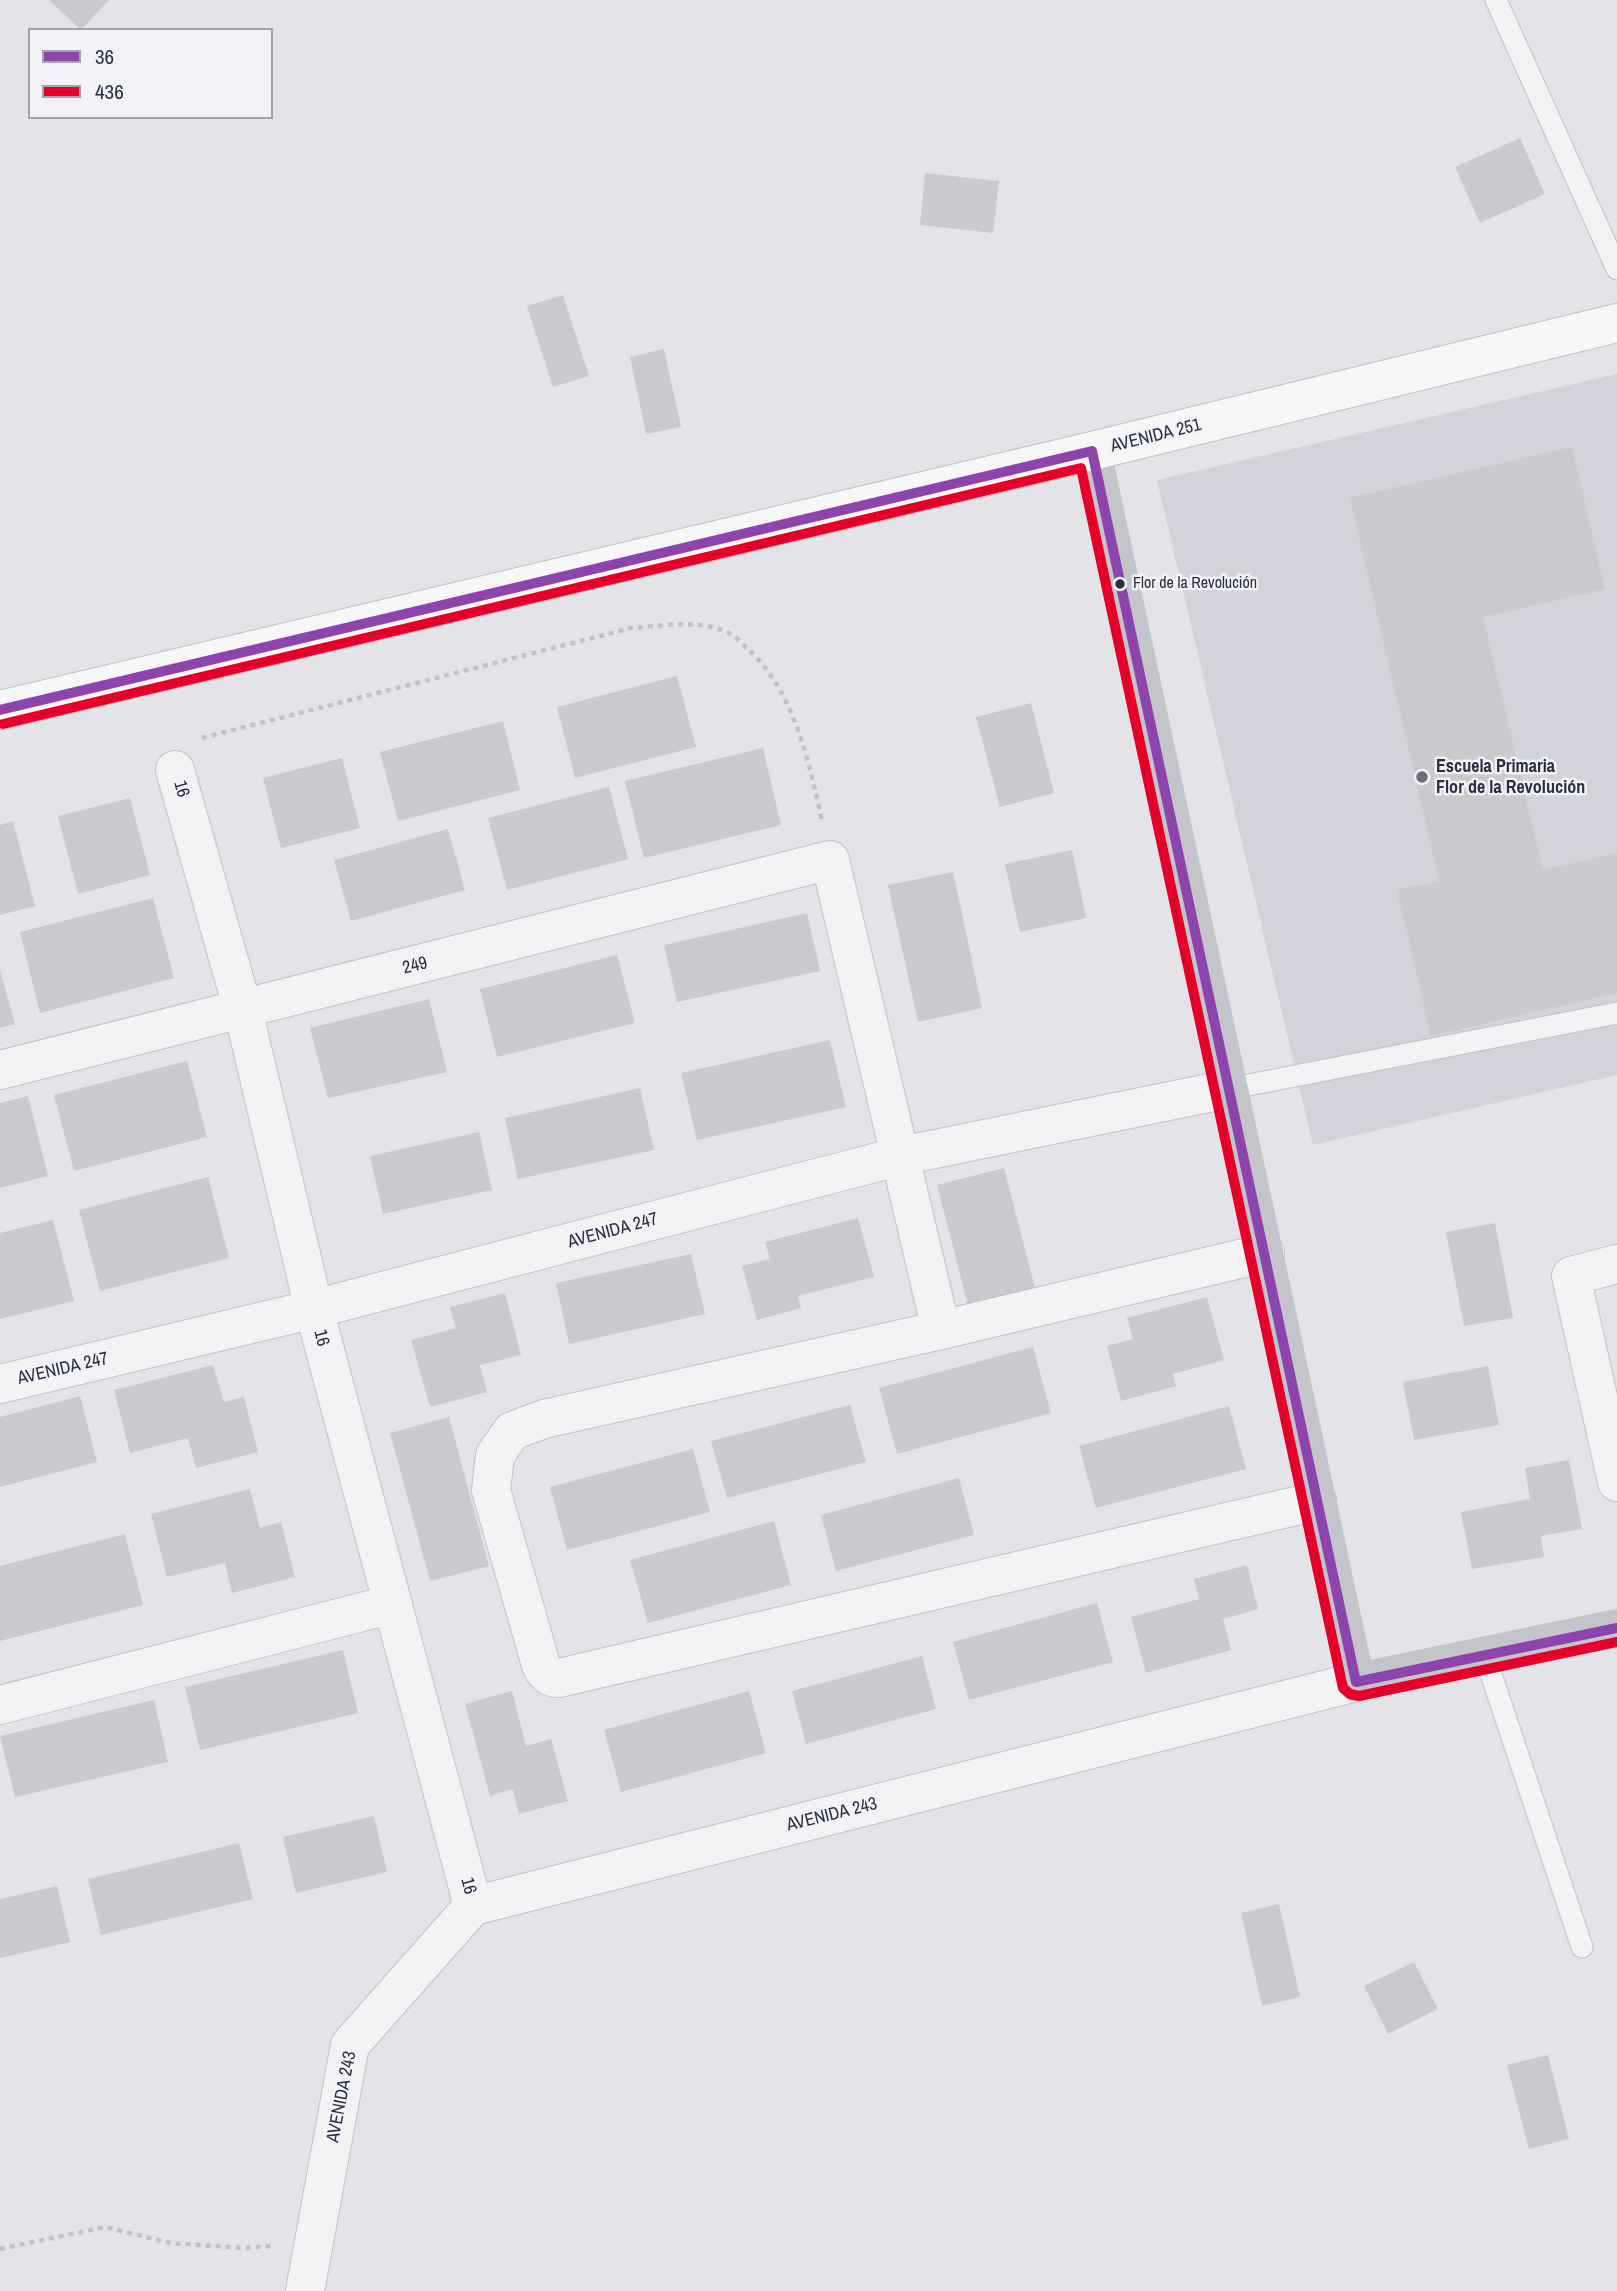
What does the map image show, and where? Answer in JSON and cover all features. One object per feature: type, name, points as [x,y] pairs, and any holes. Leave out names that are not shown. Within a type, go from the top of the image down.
[{"type":"main road","name":"AVENIDA 251","points":[[0,710],[1092,451],[1617,323]]},
{"type":"street","points":[[1092,451],[1356,1682]]},
{"type":"street","name":"16","points":[[175,770],[243,1010],[314,1309],[473,1906]]},
{"type":"street","points":[[830,860],[940,1330]]},
{"type":"street","name":"249","points":[[0,1070],[830,860]]},
{"type":"street","name":"AVENIDA 247","points":[[0,1384],[314,1309],[901,1156],[1228,1089]]},
{"type":"street","points":[[1265,1253],[940,1330],[544,1419],[512,1431],[495,1454],[491,1490],[541,1665],[552,1678],[1317,1501]]},
{"type":"street","points":[[1617,1264],[1572,1276],[1617,1482]]},
{"type":"street","points":[[0,1706],[393,1604]]},
{"type":"street","name":"AVENIDA 243","points":[[305,2291],[350,2045],[473,1906],[1356,1682],[1617,1628]]},
{"type":"lane","points":[[1496,0],[1617,269]]},
{"type":"lane","points":[[1228,1089],[1617,1013]]},
{"type":"lane","points":[[1485,1656],[1582,1947]]},
{"type":"path","points":[[175,770],[180,753],[190,743],[203,737],[631,628],[694,624],[731,634],[764,664],[787,704],[811,769],[830,860]]},
{"type":"path","points":[[0,2249],[105,2227],[170,2243],[245,2248],[314,2243]]},
{"type":"shaded area","name":"Escuela Primaria Flor de la Revolución","points":[[1617,374],[1617,1075],[1313,1145],[1157,480]]},
{"type":"building","points":[[49,0],[109,0],[83,28],[79,28]]},
{"type":"building","points":[[1520,138],[1545,194],[1480,223],[1455,167]]},
{"type":"building","points":[[925,173],[999,181],[993,233],[920,225]]},
{"type":"building","points":[[563,295],[589,376],[553,387],[527,306]]},
{"type":"building","points":[[664,349],[681,427],[646,434],[630,357]]},
{"type":"building","points":[[1572,447],[1605,589],[1483,617],[1543,870],[1617,853],[1617,993],[1431,1036],[1397,890],[1439,881],[1350,498]]},
{"type":"building","points":[[677,676],[696,747],[575,778],[557,707]]},
{"type":"building","points":[[1031,703],[1054,793],[1000,807],[976,717]]},
{"type":"building","points":[[503,721],[520,790],[398,821],[380,752]]},
{"type":"building","points":[[763,748],[781,825],[644,858],[625,781]]},
{"type":"building","points":[[342,758],[360,828],[281,848],[263,778]]},
{"type":"building","points":[[609,787],[628,859],[507,890],[488,818]]},
{"type":"building","points":[[130,798],[150,875],[78,894],[58,816]]},
{"type":"building","points":[[13,821],[35,906],[0,915],[0,825]]},
{"type":"building","points":[[448,829],[465,890],[351,921],[334,860]]},
{"type":"building","points":[[1072,850],[1086,918],[1020,932],[1005,864]]},
{"type":"building","points":[[953,872],[982,1008],[918,1022],[888,885]]},
{"type":"building","points":[[153,898],[174,978],[40,1013],[20,932]]},
{"type":"building","points":[[807,913],[820,971],[677,1002],[664,945]]},
{"type":"building","points":[[617,955],[635,1023],[497,1057],[480,989]]},
{"type":"building","points":[[0,970],[15,1024],[0,1028]]},
{"type":"building","points":[[429,999],[447,1072],[328,1098],[310,1028]]},
{"type":"building","points":[[830,1040],[846,1107],[697,1140],[681,1073]]},
{"type":"building","points":[[187,1061],[207,1137],[74,1171],[54,1095]]},
{"type":"building","points":[[640,1088],[654,1150],[518,1179],[505,1118]]},
{"type":"building","points":[[28,1096],[48,1176],[0,1188],[0,1103]]},
{"type":"building","points":[[479,1132],[492,1190],[383,1214],[370,1156]]},
{"type":"building","points":[[1004,1168],[1035,1288],[968,1305],[937,1185]]},
{"type":"building","points":[[208,1177],[229,1258],[100,1291],[79,1210]]},
{"type":"building","points":[[858,1218],[874,1277],[798,1296],[801,1308],[757,1320],[742,1266],[770,1259],[765,1242]]},
{"type":"building","points":[[53,1220],[74,1301],[0,1319],[0,1233]]},
{"type":"building","points":[[1495,1223],[1513,1318],[1464,1326],[1446,1232]]},
{"type":"building","points":[[691,1254],[705,1314],[569,1344],[556,1283]]},
{"type":"building","points":[[505,1293],[521,1355],[480,1365],[487,1392],[430,1407],[411,1340],[456,1328],[450,1307]]},
{"type":"building","points":[[1207,1297],[1224,1360],[1173,1374],[1176,1386],[1121,1401],[1107,1346],[1133,1339],[1127,1318]]},
{"type":"building","points":[[1033,1347],[1051,1413],[897,1454],[879,1388]]},
{"type":"building","points":[[213,1365],[224,1402],[244,1397],[258,1452],[196,1468],[188,1438],[130,1453],[114,1390]]},
{"type":"building","points":[[1488,1366],[1499,1425],[1414,1440],[1403,1382]]},
{"type":"building","points":[[80,1396],[97,1462],[0,1487],[0,1417]]},
{"type":"building","points":[[850,1405],[866,1462],[727,1498],[711,1441]]},
{"type":"building","points":[[1229,1406],[1246,1469],[1096,1508],[1079,1446]]},
{"type":"building","points":[[449,1417],[489,1566],[430,1581],[390,1433]]},
{"type":"building","points":[[693,1449],[710,1512],[567,1550],[550,1487]]},
{"type":"building","points":[[1569,1460],[1582,1529],[1541,1536],[1544,1557],[1472,1569],[1461,1512],[1530,1499],[1525,1468]]},
{"type":"building","points":[[959,1478],[974,1535],[836,1571],[821,1515]]},
{"type":"building","points":[[250,1489],[260,1528],[281,1522],[295,1577],[232,1593],[225,1563],[167,1577],[151,1514]]},
{"type":"building","points":[[774,1521],[791,1585],[648,1623],[630,1560]]},
{"type":"building","points":[[125,1534],[143,1605],[0,1641],[0,1566]]},
{"type":"building","points":[[1247,1565],[1258,1609],[1223,1619],[1231,1650],[1146,1673],[1131,1617],[1199,1599],[1194,1579]]},
{"type":"building","points":[[1097,1603],[1113,1662],[969,1700],[953,1642]]},
{"type":"building","points":[[343,1650],[358,1713],[200,1750],[185,1687]]},
{"type":"building","points":[[922,1656],[936,1709],[806,1744],[792,1691]]},
{"type":"building","points":[[512,1691],[526,1746],[551,1739],[568,1801],[519,1814],[513,1789],[490,1796],[465,1704]]},
{"type":"building","points":[[749,1691],[766,1753],[621,1792],[604,1730]]},
{"type":"building","points":[[154,1700],[168,1762],[15,1797],[0,1736]]},
{"type":"building","points":[[374,1816],[387,1872],[296,1893],[283,1837]]},
{"type":"building","points":[[239,1843],[253,1899],[101,1935],[88,1879]]},
{"type":"building","points":[[57,1886],[70,1942],[0,1958],[0,1899]]},
{"type":"building","points":[[1279,1904],[1300,1997],[1262,2006],[1241,1913]]},
{"type":"building","points":[[1414,1962],[1438,2009],[1388,2034],[1364,1986]]},
{"type":"building","points":[[1548,2055],[1569,2139],[1529,2149],[1507,2065]]},
{"type":"transit line","name":"36","points":[[0,710],[1092,451],[1356,1682],[1617,1628]]},
{"type":"transit line","name":"436","points":[[3,724],[1081,468],[1343,1688],[1350,1694],[1359,1696],[1617,1642]]},
{"type":"place","name":"Flor de la Revolución","points":[[1120,584]]},
{"type":"place","name":"Escuela Primaria Flor de la Revolución","points":[[1422,777]]}]
